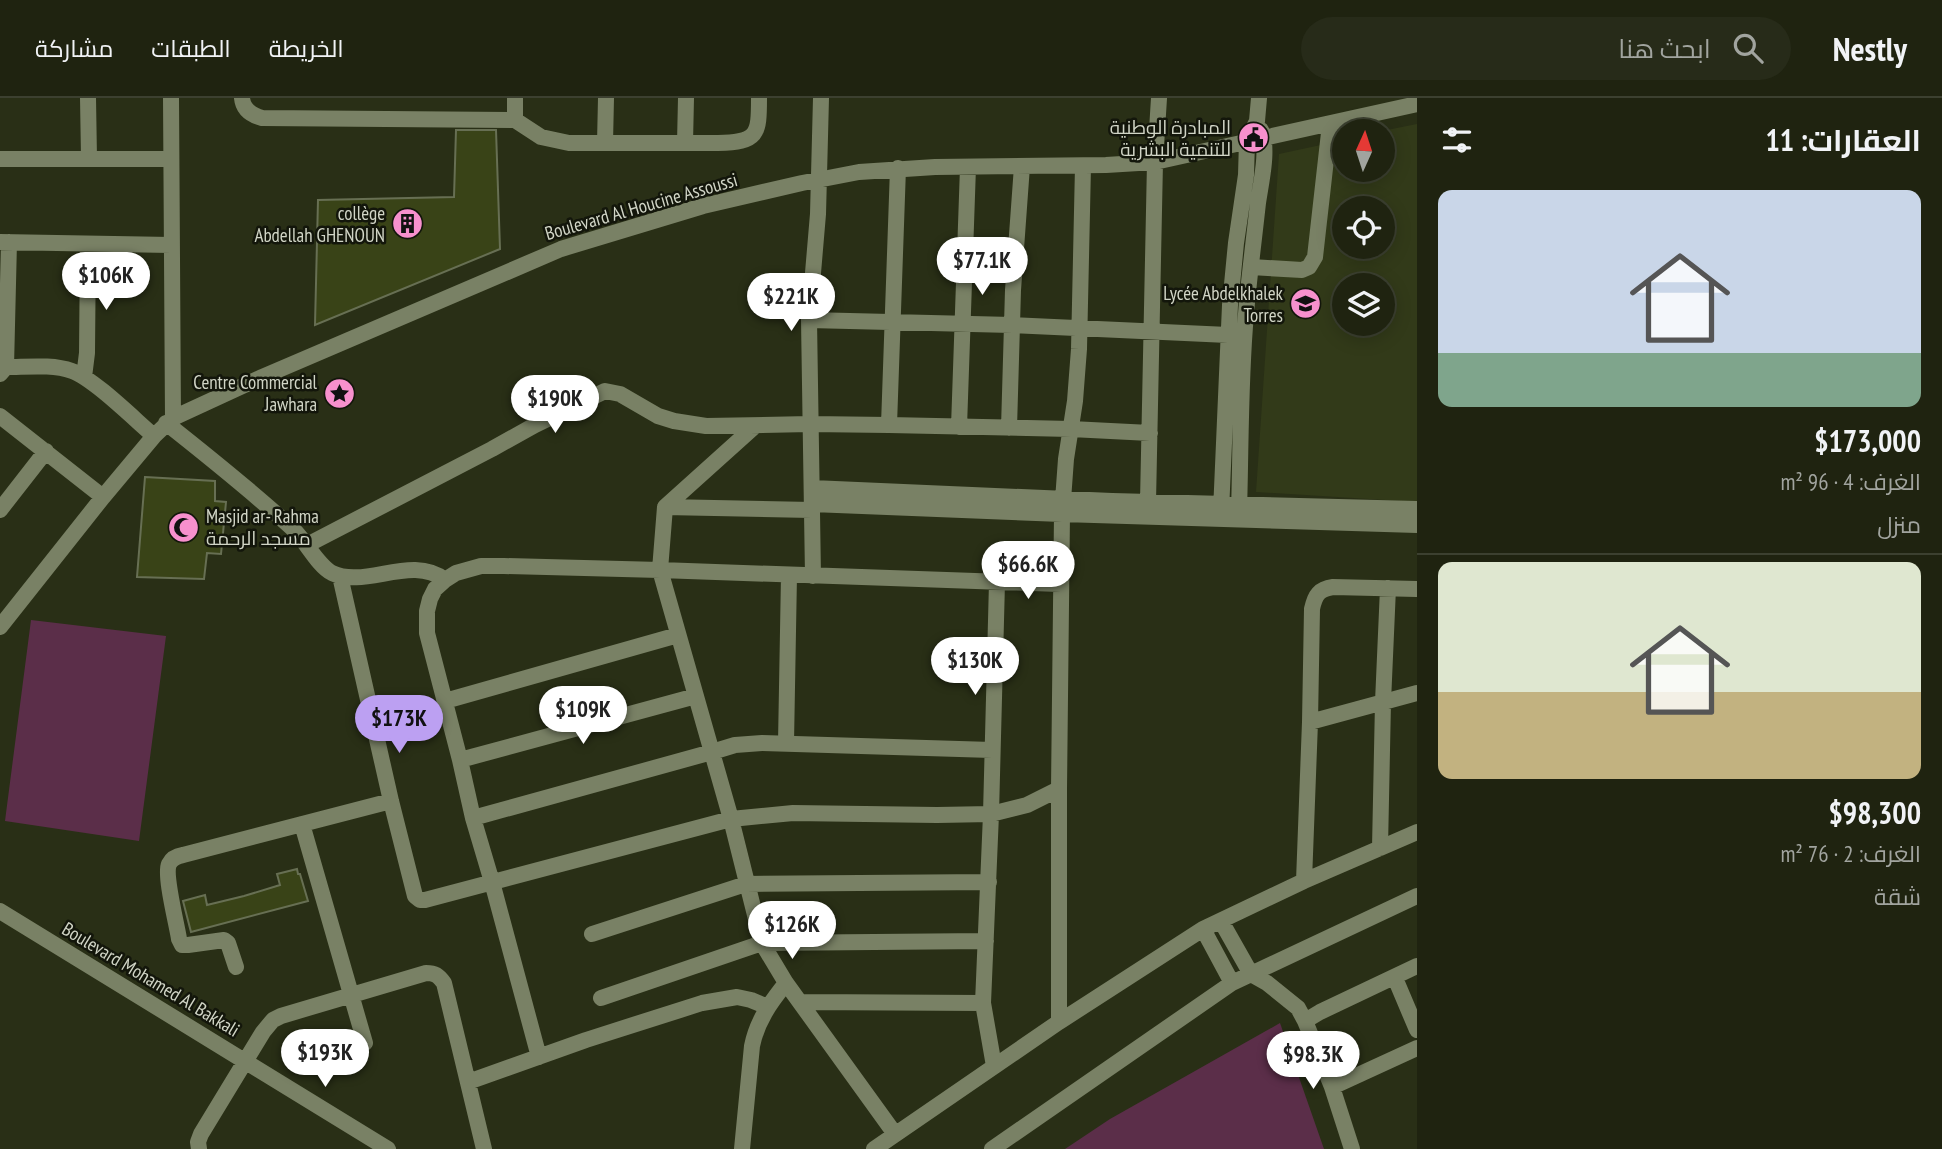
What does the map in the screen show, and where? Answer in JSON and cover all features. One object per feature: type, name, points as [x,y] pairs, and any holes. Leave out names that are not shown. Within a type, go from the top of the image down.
[{"type":"street","points":[[88,98],[89,158]]},
{"type":"street","points":[[171,98],[170,421],[278,516],[329,571],[340,576],[358,576],[423,569],[445,580]]},
{"type":"street","points":[[242,98],[244,108],[262,118],[515,120],[541,137],[569,143],[730,143],[750,138],[758,126],[759,98]]},
{"type":"street","points":[[515,98],[515,120]]},
{"type":"street","points":[[606,98],[606,142]]},
{"type":"street","points":[[685,98],[685,142]]},
{"type":"street","points":[[813,576],[809,320],[820,179],[821,98]]},
{"type":"street","points":[[1147,502],[1159,98]]},
{"type":"street","points":[[1221,511],[1233,265],[1247,141],[1257,121],[1259,98]]},
{"type":"street","name":"Boulevard Al Houcine Assoussi","points":[[0,627],[103,496],[170,421],[262,377],[561,249],[702,206],[859,172],[898,168],[1083,166],[1155,162],[1417,104]]},
{"type":"street","points":[[1239,512],[1246,313],[1263,172],[1264,138],[1257,121]]},
{"type":"street","points":[[1251,267],[1303,271],[1312,264],[1330,124]]},
{"type":"street","points":[[0,159],[171,159]]},
{"type":"street","points":[[1009,428],[1022,166]]},
{"type":"street","points":[[1059,1022],[1063,507],[1075,401],[1083,166]]},
{"type":"street","points":[[959,427],[968,167]]},
{"type":"street","points":[[889,425],[898,168]]},
{"type":"street","points":[[154,436],[84,377],[70,370],[54,368],[3,371],[5,242],[171,245]]},
{"type":"street","points":[[84,377],[88,353],[88,244]]},
{"type":"street","points":[[809,320],[1228,335]]},
{"type":"street","points":[[307,545],[605,391],[620,394],[659,416],[706,426],[889,425],[1150,433]]},
{"type":"street","points":[[0,415],[103,496]]},
{"type":"street","points":[[755,426],[666,507],[660,570],[731,818],[762,943],[786,983],[895,1134]]},
{"type":"street","points":[[1,507],[46,451]]},
{"type":"street","points":[[666,507],[812,501],[1063,507],[1221,511],[1417,525]]},
{"type":"street","points":[[1063,507],[1147,502],[1221,511]]},
{"type":"street","points":[[1239,512],[1417,509]]},
{"type":"street","points":[[539,1057],[473,818],[427,633],[430,599],[435,589],[456,573],[481,566],[1061,584]]},
{"type":"street","points":[[786,743],[789,575]]},
{"type":"street","points":[[340,576],[391,801],[415,896],[420,900],[731,818],[793,813],[991,814],[1027,805],[1059,789]]},
{"type":"street","points":[[994,1066],[983,1003],[997,582]]},
{"type":"street","points":[[1304,880],[1312,609],[1317,594],[1333,587],[1417,589]]},
{"type":"street","points":[[1380,848],[1388,588]]},
{"type":"street","points":[[445,701],[678,635]]},
{"type":"street","points":[[1310,722],[1417,693]]},
{"type":"street","points":[[460,760],[696,696]]},
{"type":"street","points":[[473,818],[746,744],[992,750]]},
{"type":"street","points":[[236,967],[228,943],[224,940],[182,945],[168,877],[170,862],[175,857],[391,801]]},
{"type":"street","points":[[302,824],[365,1043]]},
{"type":"street","points":[[873,1149],[1059,1022],[1203,929],[1304,880],[1417,832]]},
{"type":"street","points":[[593,934],[746,884],[989,883]]},
{"type":"street","points":[[992,1149],[1232,984],[1417,896]]},
{"type":"street","name":"Boulevard Mohamed Al Bakkali","points":[[0,911],[387,1149]]},
{"type":"street","points":[[1221,921],[1251,974],[1298,1008],[1332,1087],[1352,1149]]},
{"type":"street","points":[[1203,929],[1232,984]]},
{"type":"street","points":[[601,998],[762,943],[986,941]]},
{"type":"street","points":[[1305,1021],[1417,966]]},
{"type":"street","points":[[199,1149],[201,1134],[244,1060],[273,1020],[426,973],[439,976],[444,983],[484,1149]]},
{"type":"street","points":[[1395,978],[1417,1030]]},
{"type":"street","points":[[743,1149],[755,1030],[786,983]]},
{"type":"street","points":[[468,1082],[702,1003],[737,998],[768,1007]]},
{"type":"street","points":[[800,1002],[983,1003]]},
{"type":"street","points":[[1332,1087],[1417,1048]]},
{"type":"shaded area","name":"Lycée Abdelkhalek Torres","points":[[1417,124],[1417,502],[1256,492],[1279,154],[1332,143],[1332,182],[1395,182],[1395,128]]},
{"type":"shaded area","points":[[31,620],[166,636],[139,841],[5,821]]},
{"type":"shaded area","points":[[1280,1023],[1324,1149],[1065,1149],[1110,1119]]},
{"type":"building","name":"collège Abdellah GHENOUN","points":[[456,130],[496,130],[500,249],[315,325],[318,200],[454,197]]},
{"type":"building","name":"Masjid ar- Rahma مسجد الرحمة","points":[[145,477],[215,481],[215,501],[226,502],[221,554],[207,553],[204,579],[137,577]]},
{"type":"building","points":[[297,869],[308,901],[191,932],[183,901],[205,895],[207,905],[244,896],[280,885],[277,874]]},
{"type":"place","name":"المبادرة الوطنية للتنمية البشرية","points":[[1254,138]]},
{"type":"place","name":"collège Abdellah GHENOUN","points":[[408,224]]},
{"type":"place","name":"Lycée Abdelkhalek Torres","points":[[1306,304]]},
{"type":"place","name":"Centre Commercial Jawhara","points":[[340,393]]},
{"type":"place","name":"Masjid ar- Rahma مسجد الرحمة","points":[[183,527]]}]
